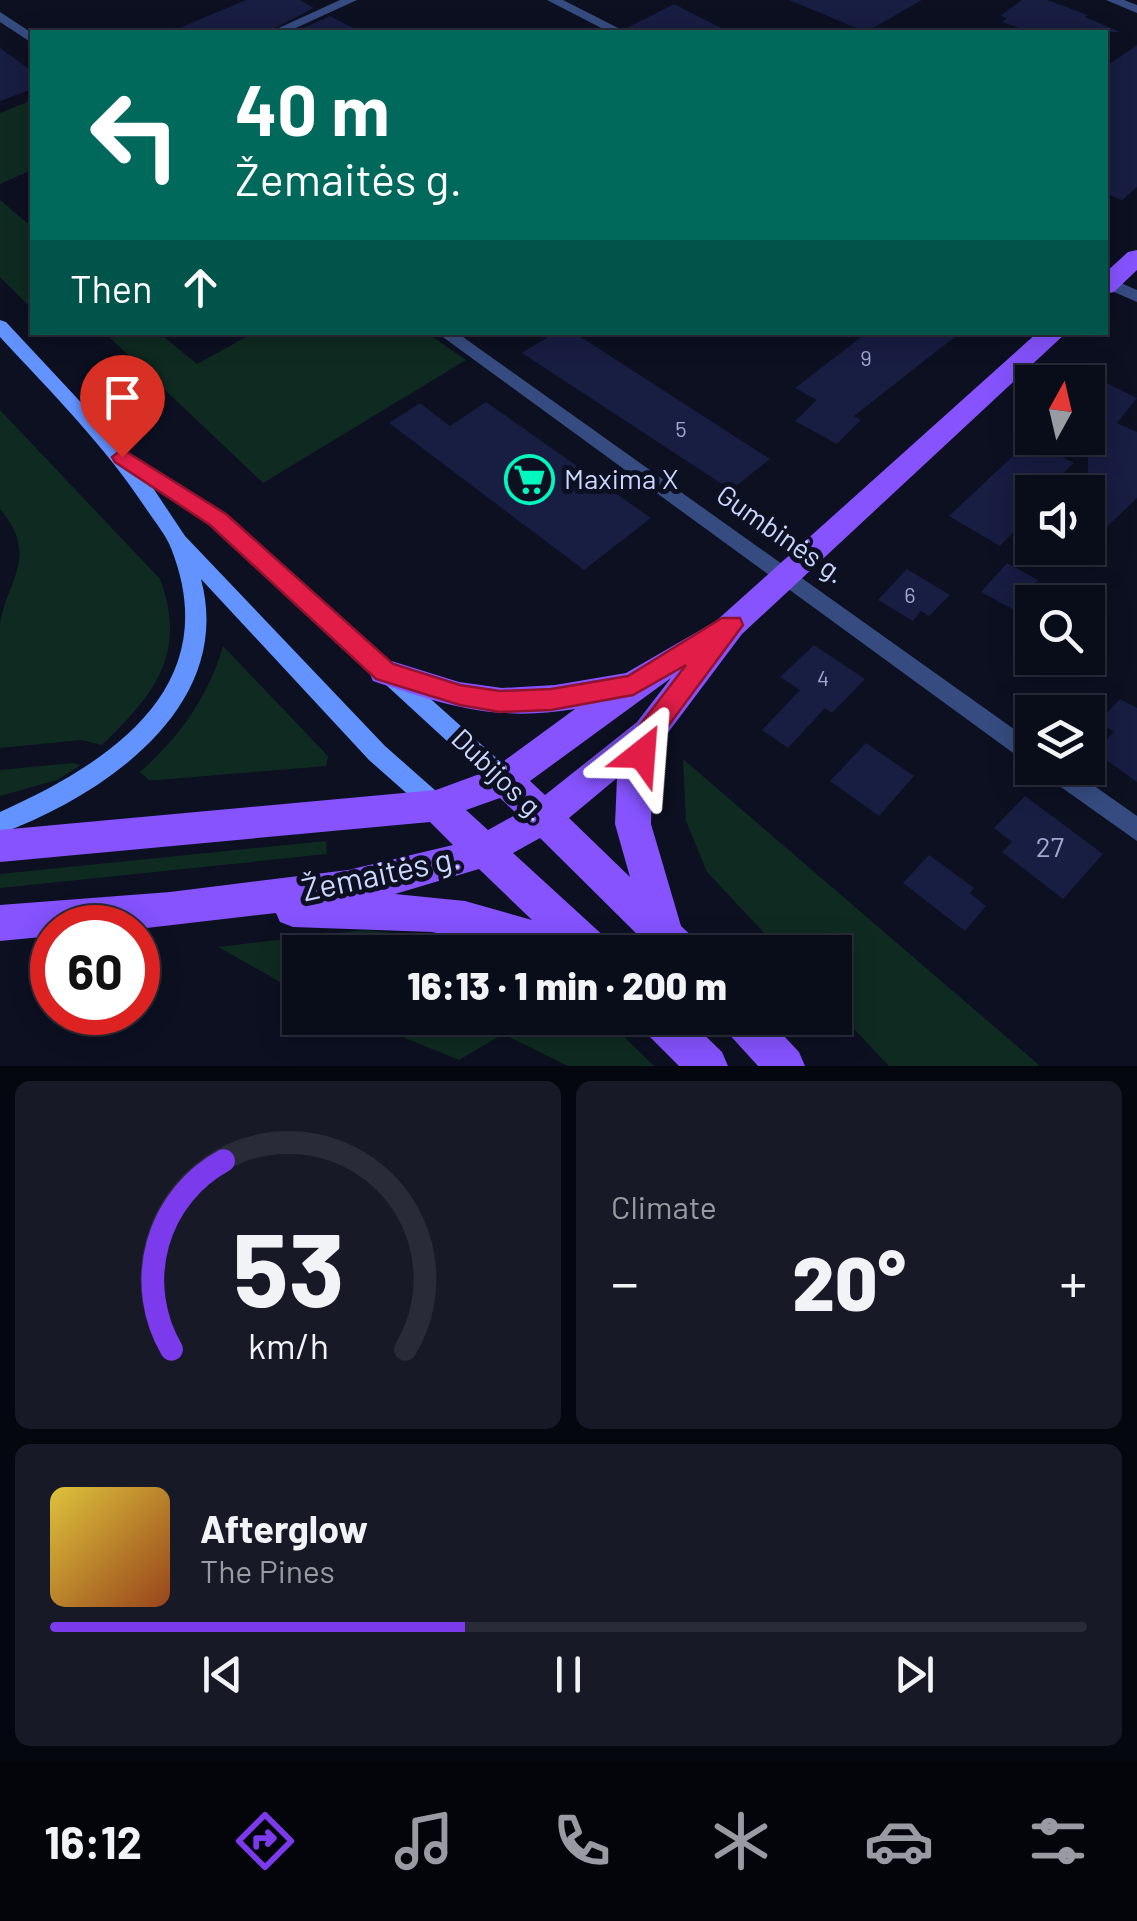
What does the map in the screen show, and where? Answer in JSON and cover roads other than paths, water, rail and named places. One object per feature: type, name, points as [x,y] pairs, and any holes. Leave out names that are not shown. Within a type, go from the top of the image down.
[{"type":"main road","points":[[1108,281],[1137,256]]},
{"type":"main road","name":"Dubijos g.","points":[[0,326],[122,457],[178,541],[377,753],[574,935]]},
{"type":"main road","name":"Žemaitės g.","points":[[0,923],[170,909],[348,887],[424,871],[486,850],[543,818],[649,732],[731,625],[1051,335]]},
{"type":"main road","name":"Dubijos g.","points":[[122,457],[218,520],[505,780],[664,935]]},
{"type":"main road","name":"Dubijos g.","points":[[0,822],[58,798],[112,763],[159,719],[181,686],[196,641],[196,608],[178,541]]},
{"type":"main road","name":"Žemaitės g.","points":[[0,846],[437,806],[505,780],[633,685],[731,625]]},
{"type":"main road","points":[[385,672],[460,695],[500,701],[551,700],[633,685]]},
{"type":"main road","points":[[649,732],[635,776],[633,824],[670,935]]},
{"type":"main road","points":[[170,909],[395,910],[483,920],[527,935]]},
{"type":"main road","points":[[676,1035],[708,1066]]},
{"type":"main road","points":[[757,1035],[785,1066]]},
{"type":"street","points":[[282,30],[351,0]]},
{"type":"street","points":[[553,0],[615,30]]},
{"type":"street","points":[[1112,0],[1137,10]]},
{"type":"street","points":[[0,16],[30,38]]},
{"type":"street","points":[[1108,284],[1137,296]]},
{"type":"street","name":"Gumbinės g.","points":[[448,335],[1015,742]]},
{"type":"street","points":[[1075,785],[1137,830]]},
{"type":"place","name":"Maxima X","points":[[529,479]]}]
